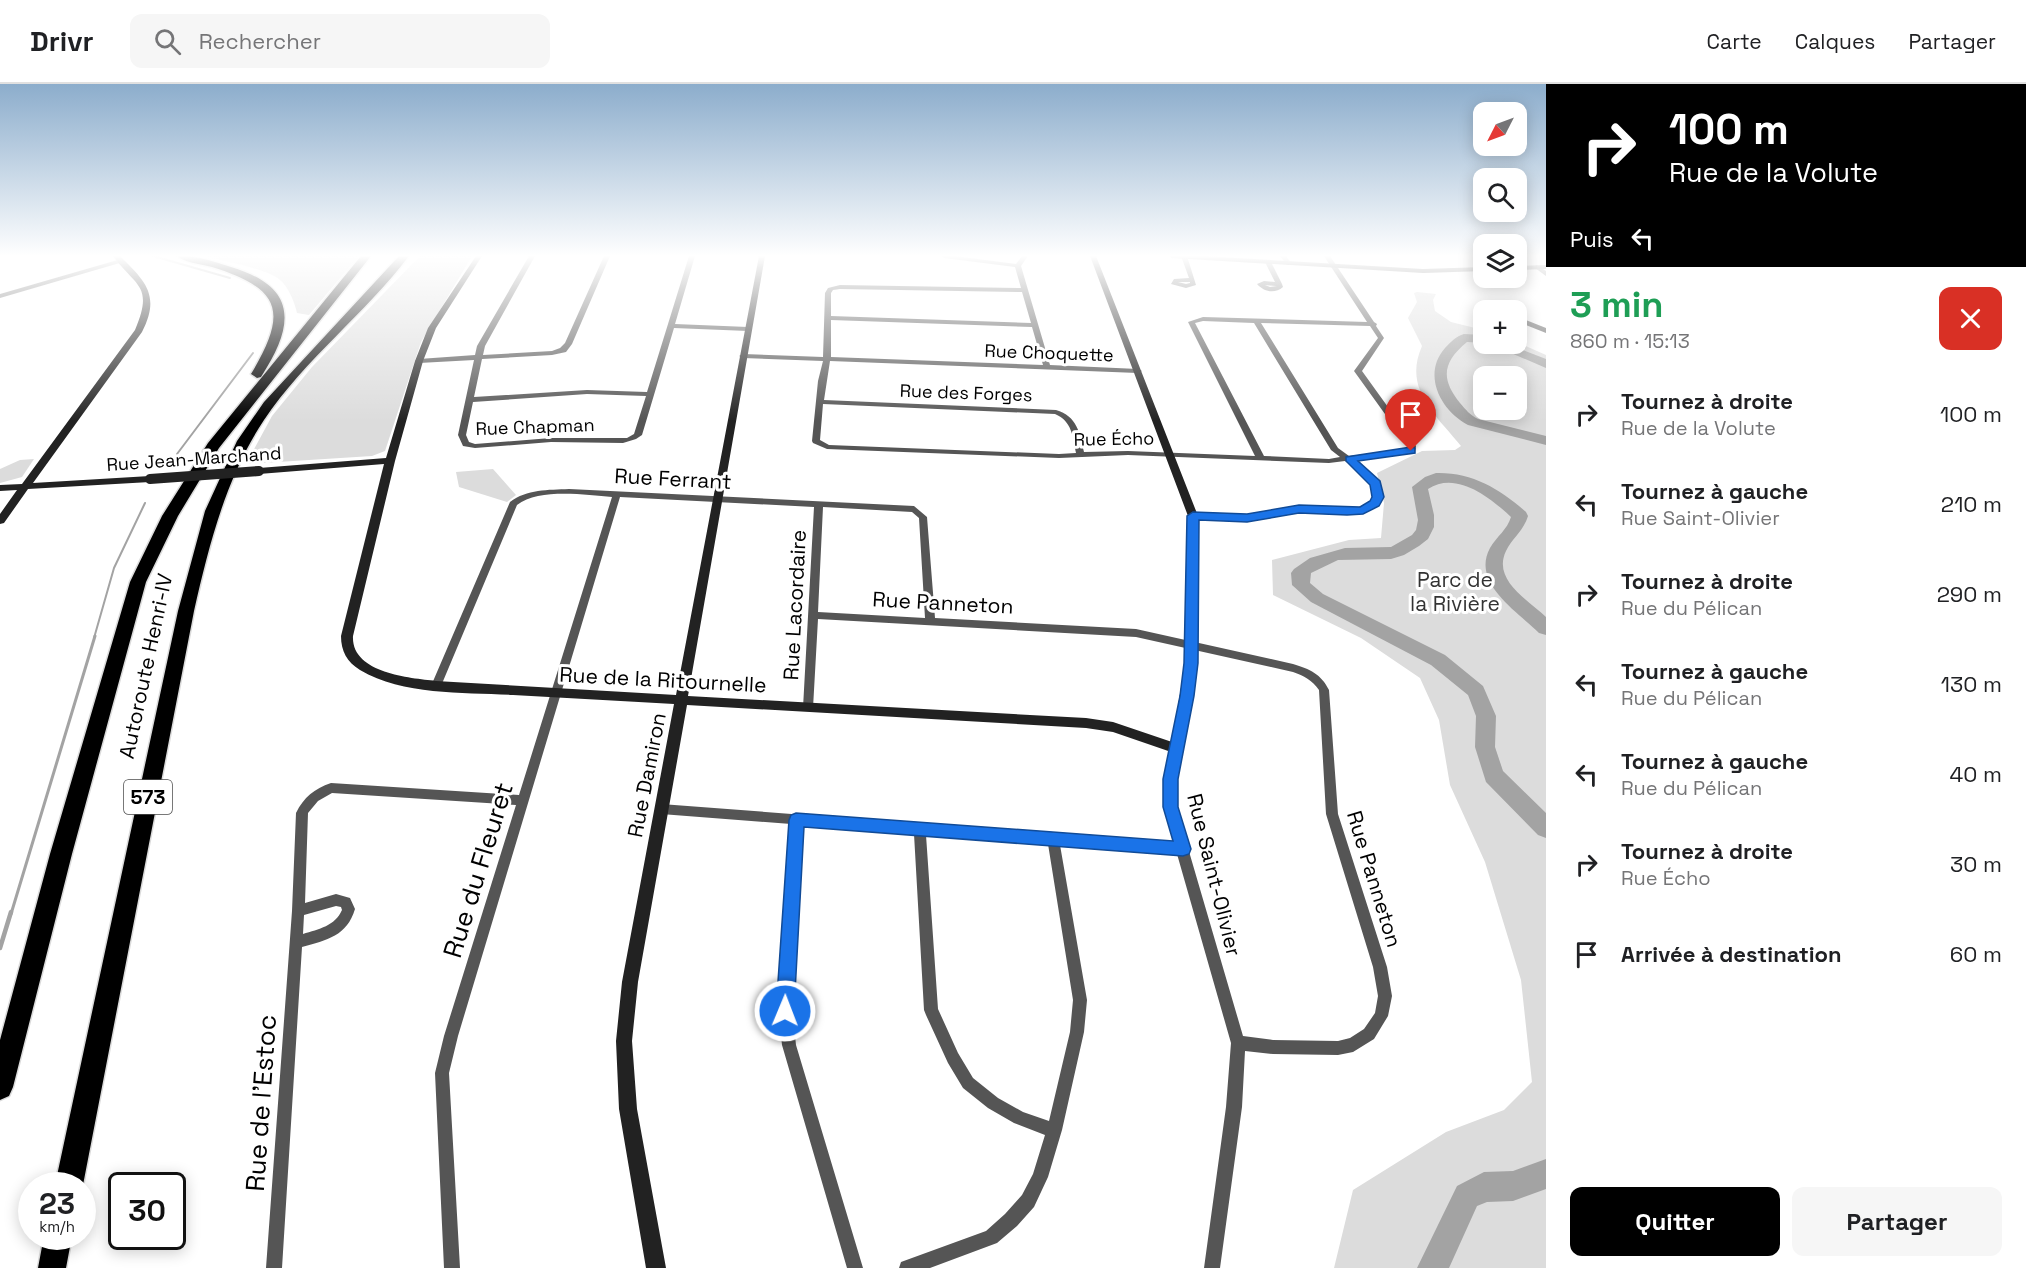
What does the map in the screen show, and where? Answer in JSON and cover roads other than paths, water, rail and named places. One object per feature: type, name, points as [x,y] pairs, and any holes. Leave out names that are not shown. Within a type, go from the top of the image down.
[{"type":"highway","points":[[138,582],[165,508],[190,466],[266,361],[275,344],[281,325],[280,311]]},
{"type":"highway","name":"Autoroute Henri-IV","points":[[0,1087],[61,854],[138,582],[170,516],[213,446],[322,311]]},
{"type":"highway","name":"Autoroute Henri-IV","points":[[72,1172],[186,611],[211,514],[240,450],[258,420],[309,358],[355,311]]},
{"type":"highway","points":[[52,1268],[55,1250]]},
{"type":"street","points":[[0,520],[139,330],[147,311]]},
{"type":"street","points":[[390,461],[420,361],[432,328],[443,311]]},
{"type":"street","name":"Rue Chapman","points":[[500,311],[483,341],[462,435],[466,444],[472,446],[564,439],[630,440],[638,435],[650,394]]},
{"type":"street","points":[[420,361],[552,353],[566,348],[582,311]]},
{"type":"street","points":[[470,400],[588,392],[650,394],[675,311]]},
{"type":"street","name":"Rue Damiron","points":[[656,1268],[628,1109],[624,1041],[630,982],[751,311]]},
{"type":"street","points":[[820,402],[827,359],[829,311]]},
{"type":"street","points":[[1032,311],[1047,368]]},
{"type":"street","name":"Rue Saint-Olivier","points":[[1115,311],[1193,516],[1192,645],[1187,696],[1170,779],[1170,807],[1238,1043],[1234,1107],[1212,1268]]},
{"type":"street","points":[[1365,311],[1374,324]]},
{"type":"street","points":[[829,318],[1036,325]]},
{"type":"street","points":[[1260,457],[1191,322],[1203,318],[1374,324]]},
{"type":"street","points":[[1193,516],[1247,518],[1299,509],[1347,512],[1363,510],[1375,504],[1378,497],[1376,484],[1350,459],[1335,450],[1256,321]]},
{"type":"street","points":[[1527,323],[1546,331]]},
{"type":"street","name":"Rue Écho","points":[[820,402],[815,439],[818,444],[826,447],[1013,454],[1169,454],[1329,461],[1411,451],[1412,446],[1358,371],[1381,338],[1374,324]]},
{"type":"street","points":[[671,326],[748,329]]},
{"type":"street","name":"Rue Choquette","points":[[743,356],[1138,371]]},
{"type":"street","name":"Rue des Forges","points":[[820,402],[1056,412],[1064,414],[1071,420],[1081,455]]},
{"type":"street","name":"Rue Jean-Marchand","points":[[0,488],[390,461]]},
{"type":"street","name":"Rue de la Ritournelle","points":[[390,461],[347,636],[347,649],[354,660],[365,668],[416,684],[436,686],[1086,723],[1113,727],[1177,749]]},
{"type":"street","name":"Rue Ferrant","points":[[436,686],[513,504],[519,498],[535,494],[569,492],[906,507],[920,512],[923,518],[930,621]]},
{"type":"street","name":"Rue du Fleuret","points":[[452,1268],[442,1073],[617,494]]},
{"type":"street","name":"Rue Lacordaire","points":[[808,708],[819,503]]},
{"type":"street","name":"Rue Panneton","points":[[812,615],[1136,633],[1293,668],[1306,672],[1321,684],[1324,690],[1332,814],[1380,967],[1385,996],[1381,1016],[1369,1034],[1353,1045],[1338,1048],[1273,1047],[1238,1043]]},
{"type":"street","name":"Rue de l'Estoc","points":[[274,1268],[298,911],[302,813],[312,798],[331,788],[523,800]]},
{"type":"street","points":[[661,809],[1183,849]]},
{"type":"street","points":[[796,820],[784,998],[788,1034],[855,1268]]},
{"type":"street","points":[[920,830],[931,1010],[953,1058],[968,1083],[1001,1108],[1019,1118],[1054,1130]]},
{"type":"street","points":[[907,1268],[991,1237],[1028,1201],[1040,1177],[1054,1130],[1077,1032],[1080,1000],[1053,840]]},
{"type":"street","points":[[296,942],[341,926],[348,917],[349,909],[345,902],[336,900],[298,911]]},
{"type":"waterway","points":[[1473,338],[1464,338],[1455,345],[1443,360],[1440,368],[1441,385],[1453,404],[1463,417],[1473,422],[1546,441]]},
{"type":"waterway","points":[[177,454],[253,353]]},
{"type":"waterway","points":[[1522,354],[1546,364]]},
{"type":"waterway","points":[[1546,628],[1499,584],[1493,568],[1498,549],[1516,528],[1520,516],[1492,494],[1459,479],[1436,478],[1420,487],[1426,524],[1420,537],[1405,548],[1391,553],[1345,553],[1317,562],[1300,573],[1301,585],[1317,598],[1438,660],[1476,691],[1486,716],[1485,747],[1494,776],[1546,828]]},
{"type":"waterway","points":[[94,638],[114,568],[145,503]]},
{"type":"waterway","points":[[11,914],[95,636]]},
{"type":"waterway","points":[[0,948],[11,912]]},
{"type":"waterway","points":[[1433,1268],[1467,1196],[1484,1187],[1513,1186],[1546,1174]]},
{"type":"park label","name":"Parc de la Rivière","points":[[1455,592]]}]
